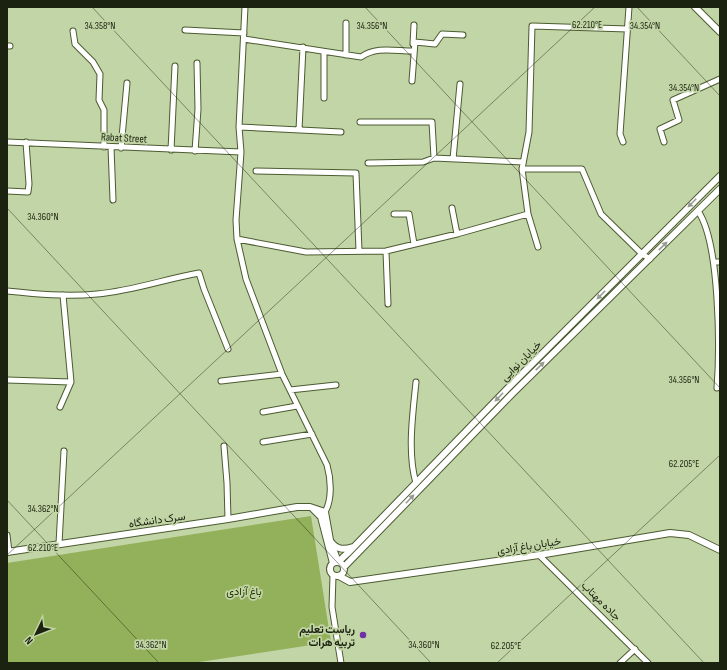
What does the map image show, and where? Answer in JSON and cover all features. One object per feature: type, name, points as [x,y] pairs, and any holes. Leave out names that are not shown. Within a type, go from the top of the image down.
[{"type":"street","points":[[245,7],[239,127],[241,152],[236,220],[237,239],[246,279],[282,374],[327,465],[330,476],[329,505],[323,515],[335,562],[344,567]]},
{"type":"street","points":[[623,142],[620,134],[629,7]]},
{"type":"street","points":[[695,7],[720,32]]},
{"type":"street","points":[[346,23],[346,55]]},
{"type":"street","points":[[412,81],[414,25]]},
{"type":"street","points":[[538,246],[528,214],[522,169],[529,132],[532,26],[628,29]]},
{"type":"street","points":[[185,30],[244,36],[324,52],[361,57],[368,52],[379,50],[413,51]]},
{"type":"street","points":[[73,31],[75,44],[93,62],[100,74],[99,100],[104,110],[104,147]]},
{"type":"street","points":[[414,44],[417,42],[435,44],[442,34],[463,35]]},
{"type":"street","points":[[299,130],[303,47]]},
{"type":"street","points":[[324,52],[324,98]]},
{"type":"street","points":[[195,151],[198,109],[197,63]]},
{"type":"street","points":[[171,150],[175,66]]},
{"type":"street","points":[[664,142],[660,129],[679,120],[673,100],[720,79]]},
{"type":"street","points":[[121,148],[127,83]]},
{"type":"street","points":[[453,159],[460,84]]},
{"type":"street","points":[[360,122],[432,122],[434,158]]},
{"type":"street","points":[[239,127],[341,132]]},
{"type":"street","name":"Rabat Street","points":[[7,142],[241,152]]},
{"type":"street","points":[[7,191],[28,192],[29,184],[26,142]]},
{"type":"street","points":[[111,147],[113,200]]},
{"type":"street","points":[[368,162],[423,162],[434,158],[524,162]]},
{"type":"street","points":[[522,169],[582,169],[601,214],[642,254],[650,259]]},
{"type":"street","points":[[256,171],[356,173],[359,251]]},
{"type":"street","name":"خیابان نوایی","points":[[335,562],[354,547],[720,176]]},
{"type":"street","name":"خیابان نوایی","points":[[336,576],[343,573],[344,567],[512,394],[720,189]]},
{"type":"street","points":[[452,208],[457,234]]},
{"type":"street","points":[[698,211],[705,221],[714,262],[719,359],[717,388]]},
{"type":"street","points":[[394,214],[409,214],[414,244]]},
{"type":"street","points":[[237,239],[306,252],[386,251],[457,234],[528,214]]},
{"type":"street","points":[[386,251],[388,304]]},
{"type":"street","points":[[714,262],[720,262]]},
{"type":"street","points":[[7,291],[63,295],[96,294],[128,289],[200,273],[204,290],[228,349]]},
{"type":"street","points":[[60,407],[70,382],[63,295]]},
{"type":"street","points":[[221,381],[282,374]]},
{"type":"street","points":[[7,380],[70,382]]},
{"type":"street","points":[[416,382],[413,412],[412,459],[416,483]]},
{"type":"street","points":[[290,390],[336,385]]},
{"type":"street","points":[[263,412],[297,406]]},
{"type":"street","points":[[263,442],[312,434]]},
{"type":"street","points":[[224,446],[228,519]]},
{"type":"street","points":[[58,544],[64,451]]},
{"type":"street","name":"سرک دانشگاه","points":[[8,552],[228,519],[297,507],[310,507],[323,515]]},
{"type":"street","points":[[323,515],[335,562]]},
{"type":"street","name":"خیابان باغ آزادی","points":[[336,576],[350,582],[539,555],[670,533],[689,535],[720,550]]},
{"type":"street","points":[[7,535],[8,552]]},
{"type":"street","points":[[330,540],[339,548],[345,550],[354,547]]},
{"type":"street","name":"جاده مهتاب","points":[[539,555],[648,663]]},
{"type":"street","points":[[335,562],[329,568],[336,576],[332,606],[341,663]]},
{"type":"street","points":[[620,663],[635,649]]},
{"type":"green space","name":"باغ آزادی","points":[[311,516],[331,642],[193,663],[7,663],[7,563]]},
{"type":"place","name":"ریاست تعلیم تربیه هرات","points":[[363,635]]}]
